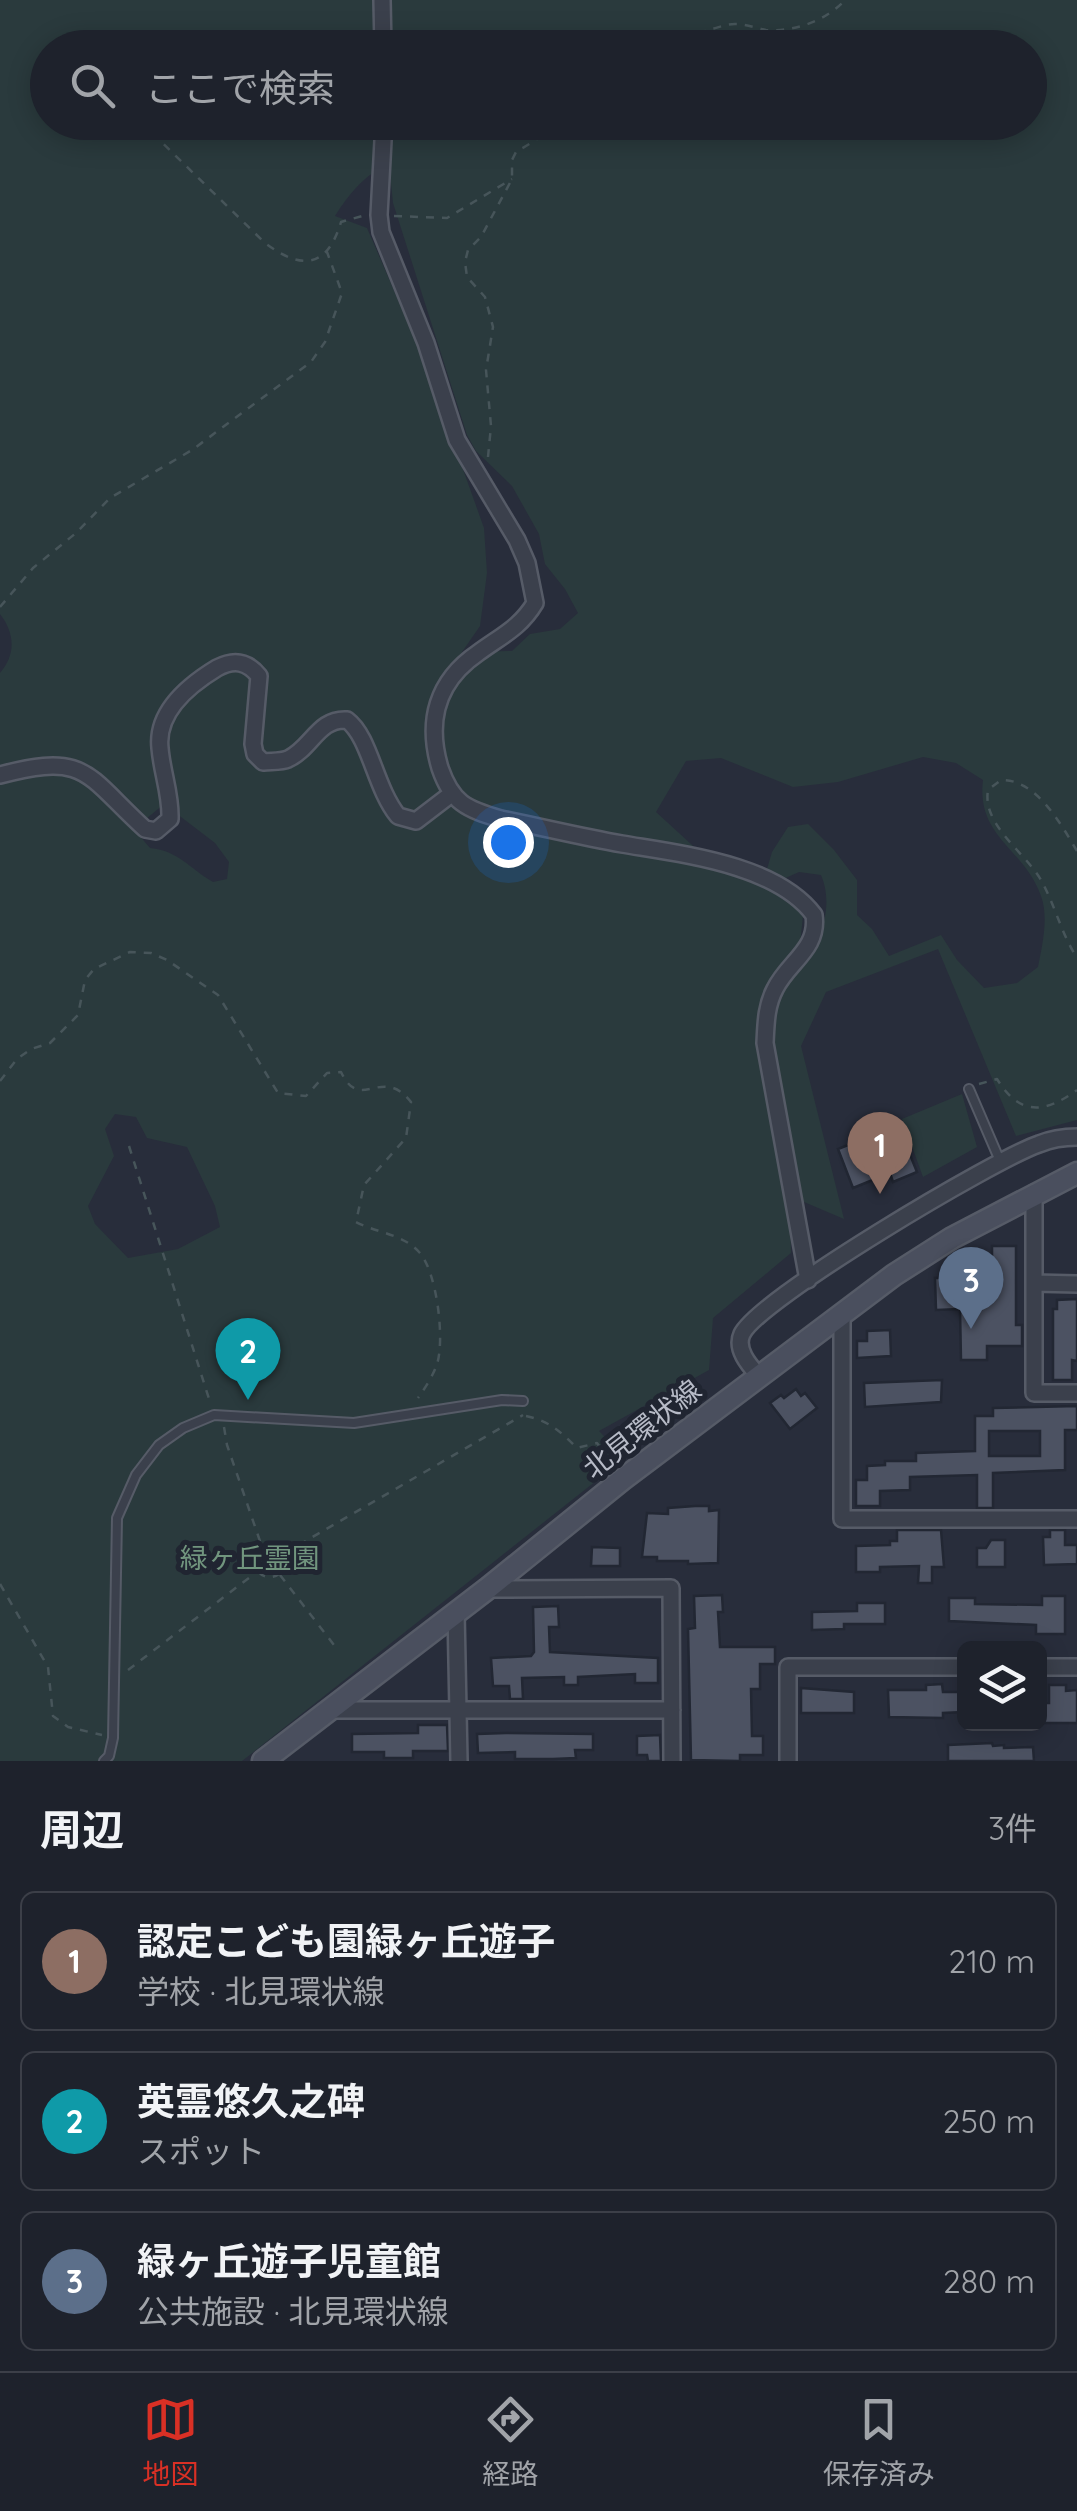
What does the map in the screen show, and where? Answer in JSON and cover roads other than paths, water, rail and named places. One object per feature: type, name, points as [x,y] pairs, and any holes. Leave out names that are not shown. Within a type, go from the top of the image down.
[{"type":"main road","name":"北見環状線","points":[[263,1761],[758,1375],[914,1262],[1034,1193],[1077,1173]]},
{"type":"street","points":[[382,0],[383,30]]},
{"type":"street","points":[[383,140],[378,214],[381,232],[426,343],[457,440],[517,540],[527,563],[535,603],[513,632],[476,654],[453,675],[441,696],[432,723],[433,736],[450,795],[500,819],[718,860],[788,890],[814,915],[812,938],[804,954],[776,986],[768,1006],[765,1043],[808,1280]]},
{"type":"street","points":[[0,775],[31,767],[70,766],[86,772],[145,829],[156,831],[170,819],[169,783],[160,747],[166,715],[204,676],[224,664],[240,662],[259,676],[253,744],[255,754],[264,762],[288,760],[325,724],[347,720],[364,741],[382,793],[398,816],[416,820],[450,795]]},
{"type":"street","points":[[758,1375],[742,1353],[742,1334],[768,1309],[905,1217],[1000,1161],[1040,1143],[1077,1137]]},
{"type":"street","points":[[1034,1193],[1034,1393],[1077,1393]]},
{"type":"street","points":[[1034,1283],[1077,1284]]},
{"type":"street","points":[[842,1316],[842,1519],[1077,1519]]},
{"type":"street","points":[[486,1589],[671,1588],[672,1761]]},
{"type":"street","points":[[456,1612],[459,1761]]},
{"type":"street","points":[[788,1761],[788,1668],[957,1667]]},
{"type":"street","points":[[1047,1667],[1077,1667]]},
{"type":"street","points":[[328,1710],[672,1710]]},
{"type":"lane","points":[[969,1089],[1000,1161]]},
{"type":"lane","points":[[104,1761],[113,1738],[118,1518],[145,1460],[160,1445],[183,1428],[219,1415],[331,1424],[502,1400],[522,1402]]},
{"type":"place","name":"認定こども園緑ヶ丘遊子","points":[[880,1194]]},
{"type":"place","name":"緑ヶ丘遊子児童館","points":[[971,1329]]},
{"type":"place","name":"英霊悠久之碑","points":[[248,1400]]},
{"type":"park label","name":"緑ヶ丘霊園","points":[[250,1558]]}]
